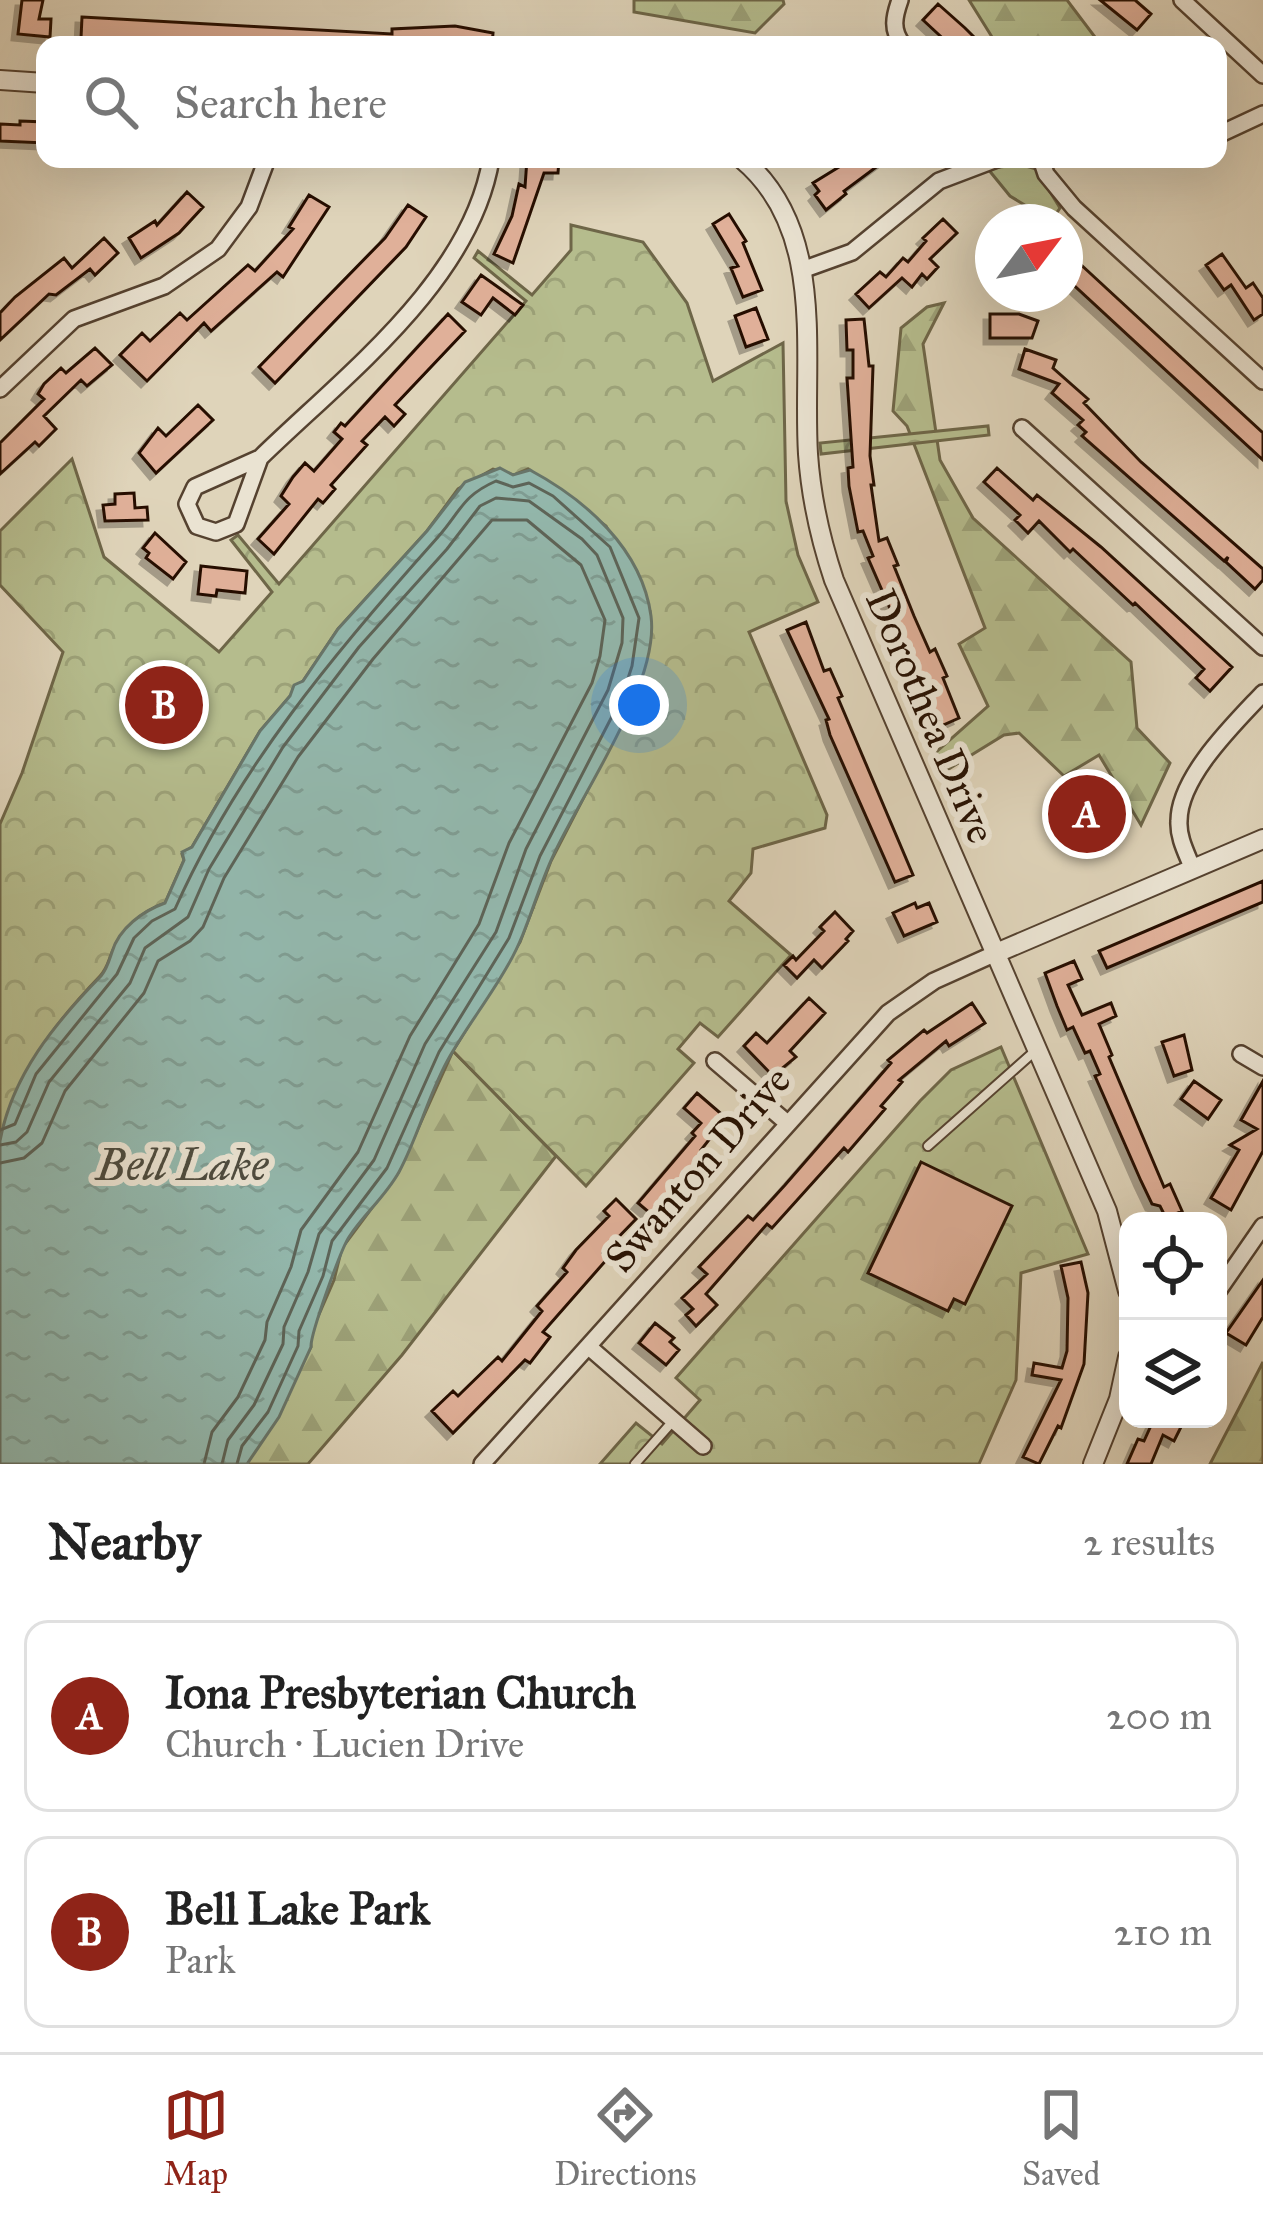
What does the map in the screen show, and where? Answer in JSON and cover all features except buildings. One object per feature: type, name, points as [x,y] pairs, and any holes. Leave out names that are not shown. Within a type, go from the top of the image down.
[{"type":"street","points":[[899,0],[893,18],[899,36]]},
{"type":"street","points":[[1182,0],[1221,36]]},
{"type":"street","points":[[1227,41],[1263,74]]},
{"type":"street","points":[[0,80],[36,82]]},
{"type":"street","points":[[1227,131],[1263,114]]},
{"type":"street","points":[[0,389],[74,319],[164,286],[193,270],[218,249],[249,207],[264,168]]},
{"type":"street","points":[[260,458],[236,524],[216,532],[196,526],[187,504],[195,487],[260,458],[408,314],[464,238],[489,168]]},
{"type":"street","name":"Dorothea Drive","points":[[751,168],[784,211],[802,270],[807,449],[821,539],[846,609],[1107,1211],[1119,1257]]},
{"type":"street","points":[[802,270],[851,252],[939,181],[973,168]]},
{"type":"street","points":[[1044,168],[1074,208],[1263,381]]},
{"type":"street","points":[[1022,428],[1263,647]]},
{"type":"street","points":[[1192,867],[1179,826],[1183,798],[1227,731],[1263,693]]},
{"type":"street","points":[[994,954],[1263,839]]},
{"type":"street","name":"Swanton Drive","points":[[482,1464],[864,1036],[910,994],[994,954]]},
{"type":"street","points":[[1241,1054],[1263,1067]]},
{"type":"street","points":[[715,1061],[786,1122]]},
{"type":"street","points":[[1227,1278],[1263,1226]]},
{"type":"street","points":[[589,1347],[703,1446]]},
{"type":"street","points":[[1093,1464],[1119,1396]]},
{"type":"lane","points":[[928,1146],[1036,1050]]},
{"type":"lane","points":[[635,1464],[674,1420]]},
{"type":"green space","points":[[634,0],[783,0],[784,4],[755,33],[634,12]]},
{"type":"green space","points":[[969,0],[1067,0],[1094,36],[991,36]]},
{"type":"green space","points":[[988,169],[1036,169],[1058,204],[1023,204]]},
{"type":"green space","points":[[571,225],[643,242],[687,303],[713,381],[783,343],[786,501],[798,555],[818,602],[749,632],[827,815],[825,828],[753,849],[751,873],[729,901],[791,955],[718,1037],[700,1023],[678,1049],[694,1063],[586,1186],[453,1051],[520,942],[551,861],[633,702],[649,645],[650,611],[606,526],[528,469],[514,475],[493,469],[458,489],[427,531],[338,629],[303,681],[260,731],[192,847],[182,854],[184,860],[165,903],[127,928],[102,973],[38,1052],[15,1094],[0,1141],[0,824],[63,652],[0,585],[0,531],[72,459],[104,557],[219,652],[272,592],[231,540],[238,535],[279,584],[526,301],[474,258],[478,251],[532,295],[571,250]]},
{"type":"green space","points":[[944,303],[923,344],[940,460],[973,518],[1131,662],[1137,728],[1170,763],[1141,825],[1099,755],[1064,776],[1019,733],[1004,735],[947,770],[934,754],[988,706],[959,644],[985,628],[907,426],[893,411],[901,328],[927,307]]},
{"type":"green space","points":[[988,426],[989,435],[821,454],[820,443]]},
{"type":"green space","points":[[1001,1047],[1088,1254],[1021,1273],[1016,1380],[979,1464],[600,1464],[636,1423],[662,1444],[700,1400],[676,1378],[920,1101],[951,1070]]},
{"type":"green space","points":[[453,1051],[556,1156],[402,1355],[308,1464],[247,1464],[311,1347],[310,1335],[342,1248],[398,1173]]},
{"type":"green space","points":[[1263,1362],[1263,1464],[1210,1464]]},
{"type":"water","name":"Bell Lake","points":[[500,468],[513,475],[530,470],[590,511],[636,569],[651,616],[651,643],[631,705],[553,856],[515,952],[443,1070],[399,1172],[349,1237],[311,1347],[279,1417],[247,1464],[0,1464],[0,1141],[25,1072],[52,1031],[103,973],[126,928],[165,903],[184,860],[182,852],[192,847],[260,731],[294,685],[303,681],[338,629],[465,482]]},
{"type":"place","name":"Bell Lake Park","points":[[164,705]]},
{"type":"place","name":"Iona Presbyterian Church","points":[[1087,814]]}]
